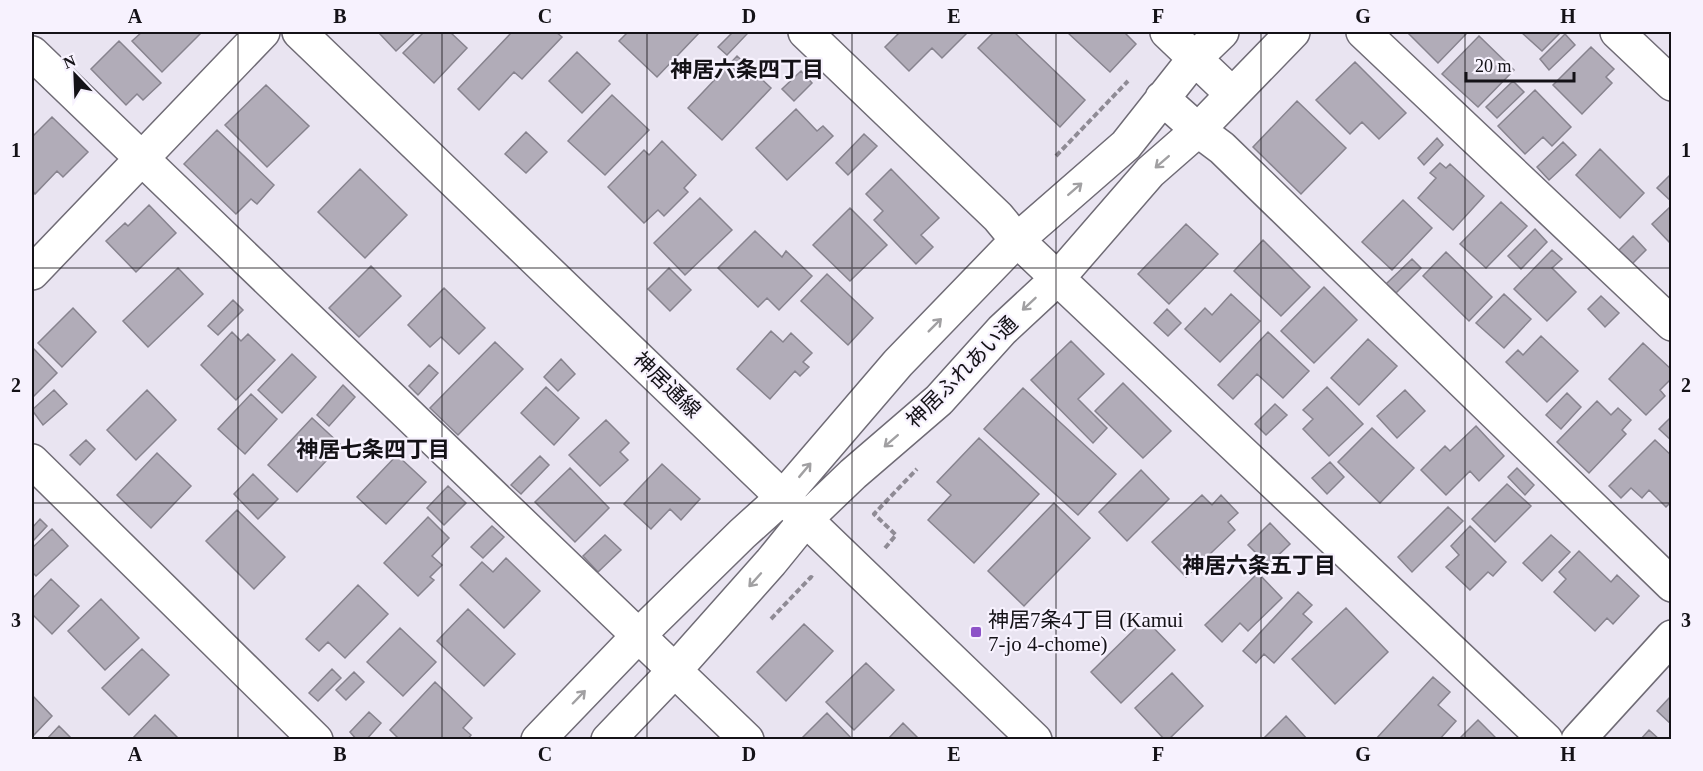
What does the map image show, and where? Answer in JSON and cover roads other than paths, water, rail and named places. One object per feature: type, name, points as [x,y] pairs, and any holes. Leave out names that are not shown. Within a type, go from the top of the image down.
[{"type":"street","points":[[32,273],[263,32]]},
{"type":"street","name":"神居通線","points":[[299,32],[1035,740]]},
{"type":"street","points":[[806,32],[998,217],[1017,240],[1546,740]]},
{"type":"street","points":[[1167,32],[1232,94]]},
{"type":"street","points":[[538,740],[639,635],[783,497],[898,363],[1017,240],[1126,145],[1194,58],[1222,32]]},
{"type":"street","name":"神居ふれあい通","points":[[608,740],[675,670],[806,519],[853,474],[939,400],[1002,330],[1058,278],[1150,172],[1198,130],[1293,32]]},
{"type":"street","points":[[1362,32],[1671,324]]},
{"type":"street","points":[[1617,32],[1671,84]]},
{"type":"street","points":[[32,53],[747,740]]},
{"type":"street","points":[[1162,98],[1222,148],[1671,585]]},
{"type":"street","points":[[32,461],[316,740]]},
{"type":"street","points":[[1578,740],[1671,638]]},
{"type":"place","name":"神居7条4丁目 (Kamui 7-jo 4-chome)","points":[[976,632]]},
{"type":"district","name":"神居六条四丁目","points":[[747,69]]},
{"type":"district","name":"神居七条四丁目","points":[[373,449]]},
{"type":"district","name":"神居六条五丁目","points":[[1259,565]]}]
